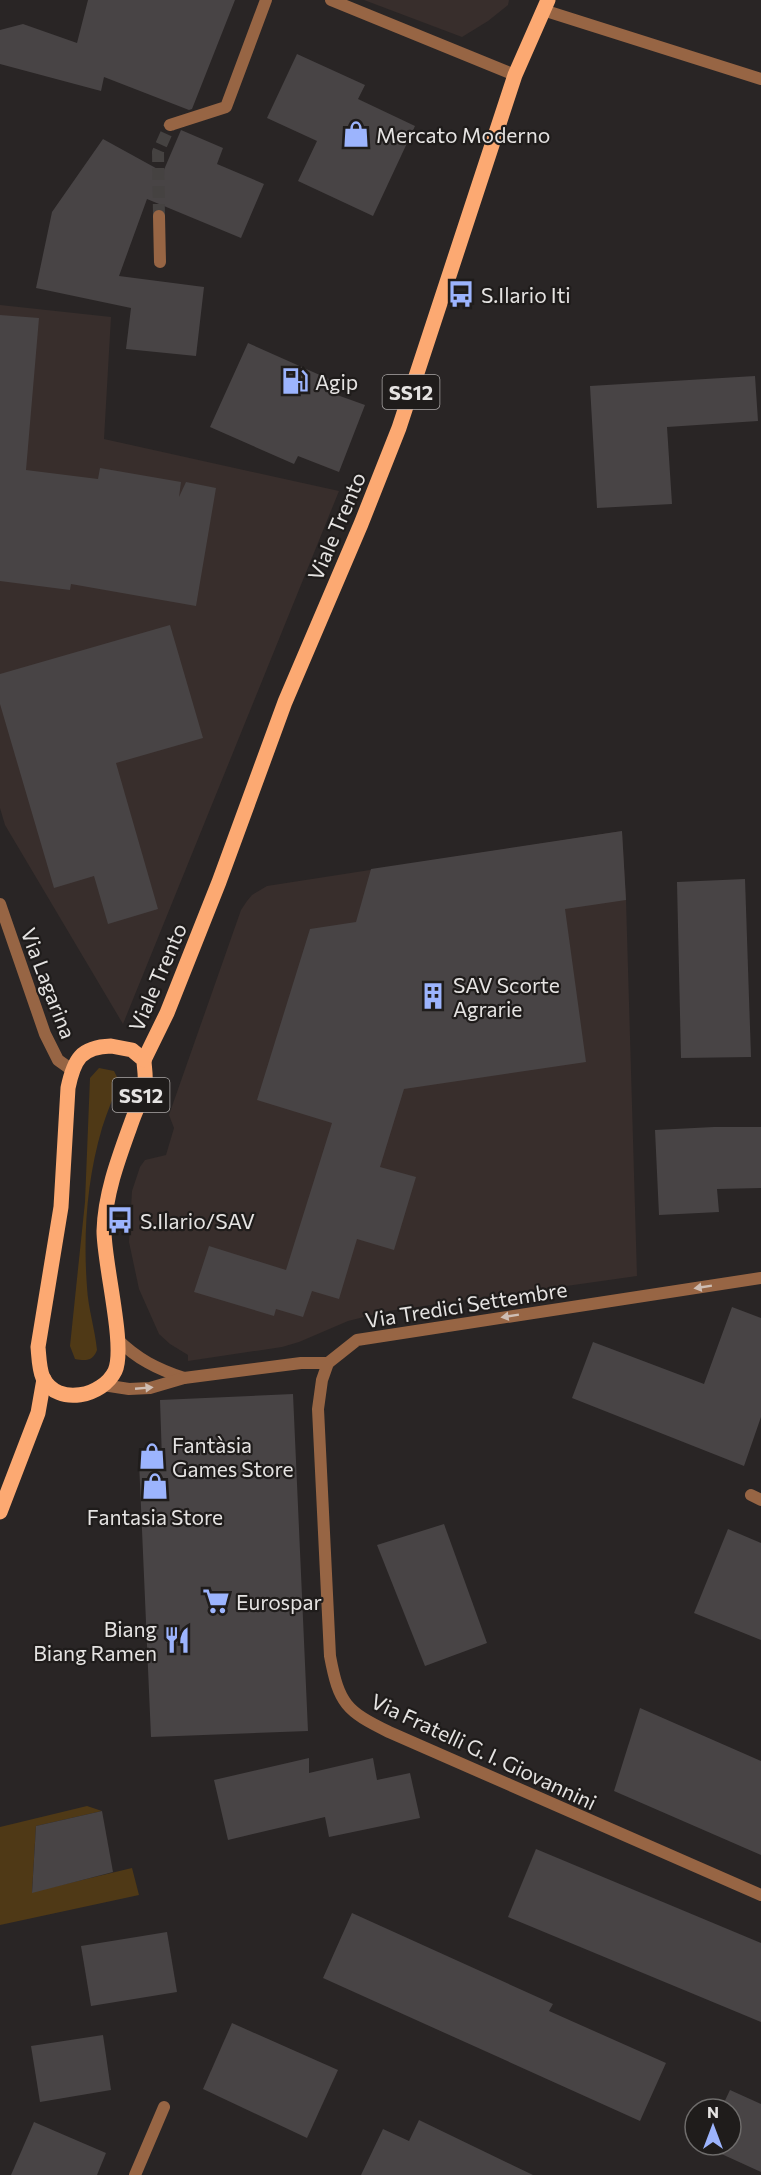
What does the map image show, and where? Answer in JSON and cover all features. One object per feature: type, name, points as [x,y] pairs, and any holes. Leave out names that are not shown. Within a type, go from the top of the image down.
[{"type":"main road","name":"Viale Trento","points":[[103,1385],[110,1380],[116,1369],[117,1339],[105,1253],[106,1210],[109,1190],[145,1083],[144,1060],[167,1013],[219,882],[285,702],[399,428],[515,75],[546,5]]},
{"type":"main road","name":"Viale Trento","points":[[72,1070],[81,1054],[95,1047],[111,1046],[132,1050],[144,1060]]},
{"type":"main road","points":[[72,1070],[68,1088],[61,1207],[38,1347],[39,1362],[44,1379],[53,1389],[64,1395],[82,1395],[99,1389],[103,1385]]},
{"type":"main road","points":[[0,1512],[38,1413],[44,1379]]},
{"type":"street","points":[[170,125],[226,107],[266,0]]},
{"type":"street","points":[[331,0],[515,75]]},
{"type":"street","points":[[546,5],[761,79]]},
{"type":"street","points":[[159,216],[160,262]]},
{"type":"street","name":"Via Lagarina","points":[[0,904],[45,1034],[58,1060],[72,1070]]},
{"type":"street","name":"Via Tredici Settembre","points":[[328,1363],[357,1340],[761,1278]]},
{"type":"street","points":[[117,1339],[146,1363],[184,1378]]},
{"type":"street","points":[[103,1385],[129,1389],[150,1388],[184,1378],[301,1363],[328,1363]]},
{"type":"street","name":"Via Fratelli G. I. Giovannini","points":[[328,1363],[322,1380],[318,1409],[330,1656],[336,1686],[347,1706],[364,1720],[389,1732],[761,1895]]},
{"type":"street","points":[[135,2175],[164,2107]]},
{"type":"shaded area","points":[[364,0],[509,0],[508,5],[488,21],[462,37]]},
{"type":"shaded area","points":[[0,305],[111,317],[104,439],[339,491],[123,1024],[5,825],[0,808]]},
{"type":"shaded area","points":[[622,831],[637,1276],[388,1311],[348,1321],[282,1347],[188,1361],[188,1355],[159,1334],[139,1289],[129,1242],[132,1191],[140,1167],[145,1160],[166,1155],[174,1128],[169,1115],[241,910],[247,901],[267,886]]},
{"type":"shaded area","points":[[99,1068],[114,1071],[119,1081],[102,1128],[90,1187],[86,1227],[86,1267],[97,1350],[91,1358],[83,1360],[75,1359],[70,1346],[85,1202],[90,1078]]},
{"type":"shaded area","points":[[87,1806],[102,1811],[36,1826],[32,1892],[132,1868],[139,1895],[0,1925],[0,1827]]},
{"type":"building","points":[[88,0],[235,0],[192,109],[189,110],[104,77],[101,91],[0,64],[0,30],[23,24],[77,43]]},
{"type":"building","name":"Mercato Moderno","points":[[297,54],[365,85],[358,99],[415,126],[373,216],[298,181],[317,141],[267,118]]},
{"type":"building","points":[[181,130],[223,148],[217,164],[264,184],[241,238],[147,199],[119,276],[204,287],[196,356],[126,349],[131,308],[36,288],[52,212],[103,139],[163,172]]},
{"type":"building","points":[[0,315],[39,318],[26,470],[98,479],[100,468],[181,482],[179,497],[186,482],[216,488],[196,606],[71,584],[70,590],[0,581]]},
{"type":"building","points":[[248,343],[331,380],[326,391],[365,405],[339,472],[298,456],[294,464],[210,427]]},
{"type":"building","points":[[755,376],[758,421],[667,427],[672,504],[597,508],[590,386]]},
{"type":"building","points":[[170,625],[203,738],[116,763],[158,909],[108,924],[94,876],[54,888],[0,704],[0,674]]},
{"type":"building","points":[[622,831],[626,900],[565,909],[586,1062],[404,1089],[380,1167],[416,1177],[394,1250],[357,1239],[339,1299],[312,1291],[303,1317],[276,1309],[274,1316],[194,1292],[209,1246],[286,1270],[332,1123],[257,1100],[310,929],[356,922],[371,869]]},
{"type":"building","points":[[745,879],[751,1057],[681,1058],[677,882]]},
{"type":"building","points":[[761,1127],[761,1188],[717,1189],[719,1212],[659,1215],[655,1130]]},
{"type":"building","points":[[732,1307],[761,1318],[761,1417],[744,1466],[572,1398],[593,1342],[704,1384]]},
{"type":"building","points":[[293,1394],[308,1731],[151,1737],[139,1461],[162,1460],[160,1400]]},
{"type":"building","points":[[444,1524],[487,1643],[425,1666],[377,1545]]},
{"type":"building","points":[[728,1529],[761,1543],[761,1640],[694,1613]]},
{"type":"building","points":[[640,1708],[761,1761],[761,1855],[614,1791]]},
{"type":"building","points":[[309,1758],[309,1773],[373,1758],[377,1780],[410,1773],[420,1818],[329,1837],[325,1817],[228,1840],[214,1780]]},
{"type":"building","points":[[102,1811],[113,1872],[32,1893],[36,1826]]},
{"type":"building","points":[[536,1849],[761,1943],[761,2022],[508,1917]]},
{"type":"building","points":[[352,1913],[553,2004],[549,2011],[666,2063],[640,2121],[323,1978]]},
{"type":"building","points":[[167,1932],[177,1992],[91,2006],[81,1946]]},
{"type":"building","points":[[232,2023],[338,2070],[307,2138],[203,2089]]},
{"type":"building","points":[[103,2035],[111,2090],[40,2102],[31,2046]]},
{"type":"building","points":[[730,2090],[761,2104],[761,2172],[728,2157],[743,2157],[743,2097],[727,2097]]},
{"type":"building","points":[[419,2120],[533,2175],[361,2175],[383,2129],[409,2141]]},
{"type":"building","points":[[34,2122],[106,2153],[97,2175],[11,2175]]},
{"type":"tunnel","points":[[159,216],[158,152],[170,125]]},
{"type":"place","name":"Mercato Moderno","points":[[356,134]]},
{"type":"place","name":"S.Ilario Iti","points":[[461,294]]},
{"type":"place","name":"Agip","points":[[295,381]]},
{"type":"place","name":"SAV Scorte Agrarie","points":[[433,996]]},
{"type":"place","name":"S.Ilario/SAV","points":[[120,1220]]},
{"type":"place","name":"Fantàsia Games Store","points":[[152,1456]]},
{"type":"place","name":"Fantasia Store","points":[[155,1486]]},
{"type":"place","name":"Eurospar","points":[[216,1601]]},
{"type":"place","name":"Biang Biang Ramen","points":[[177,1640]]}]
